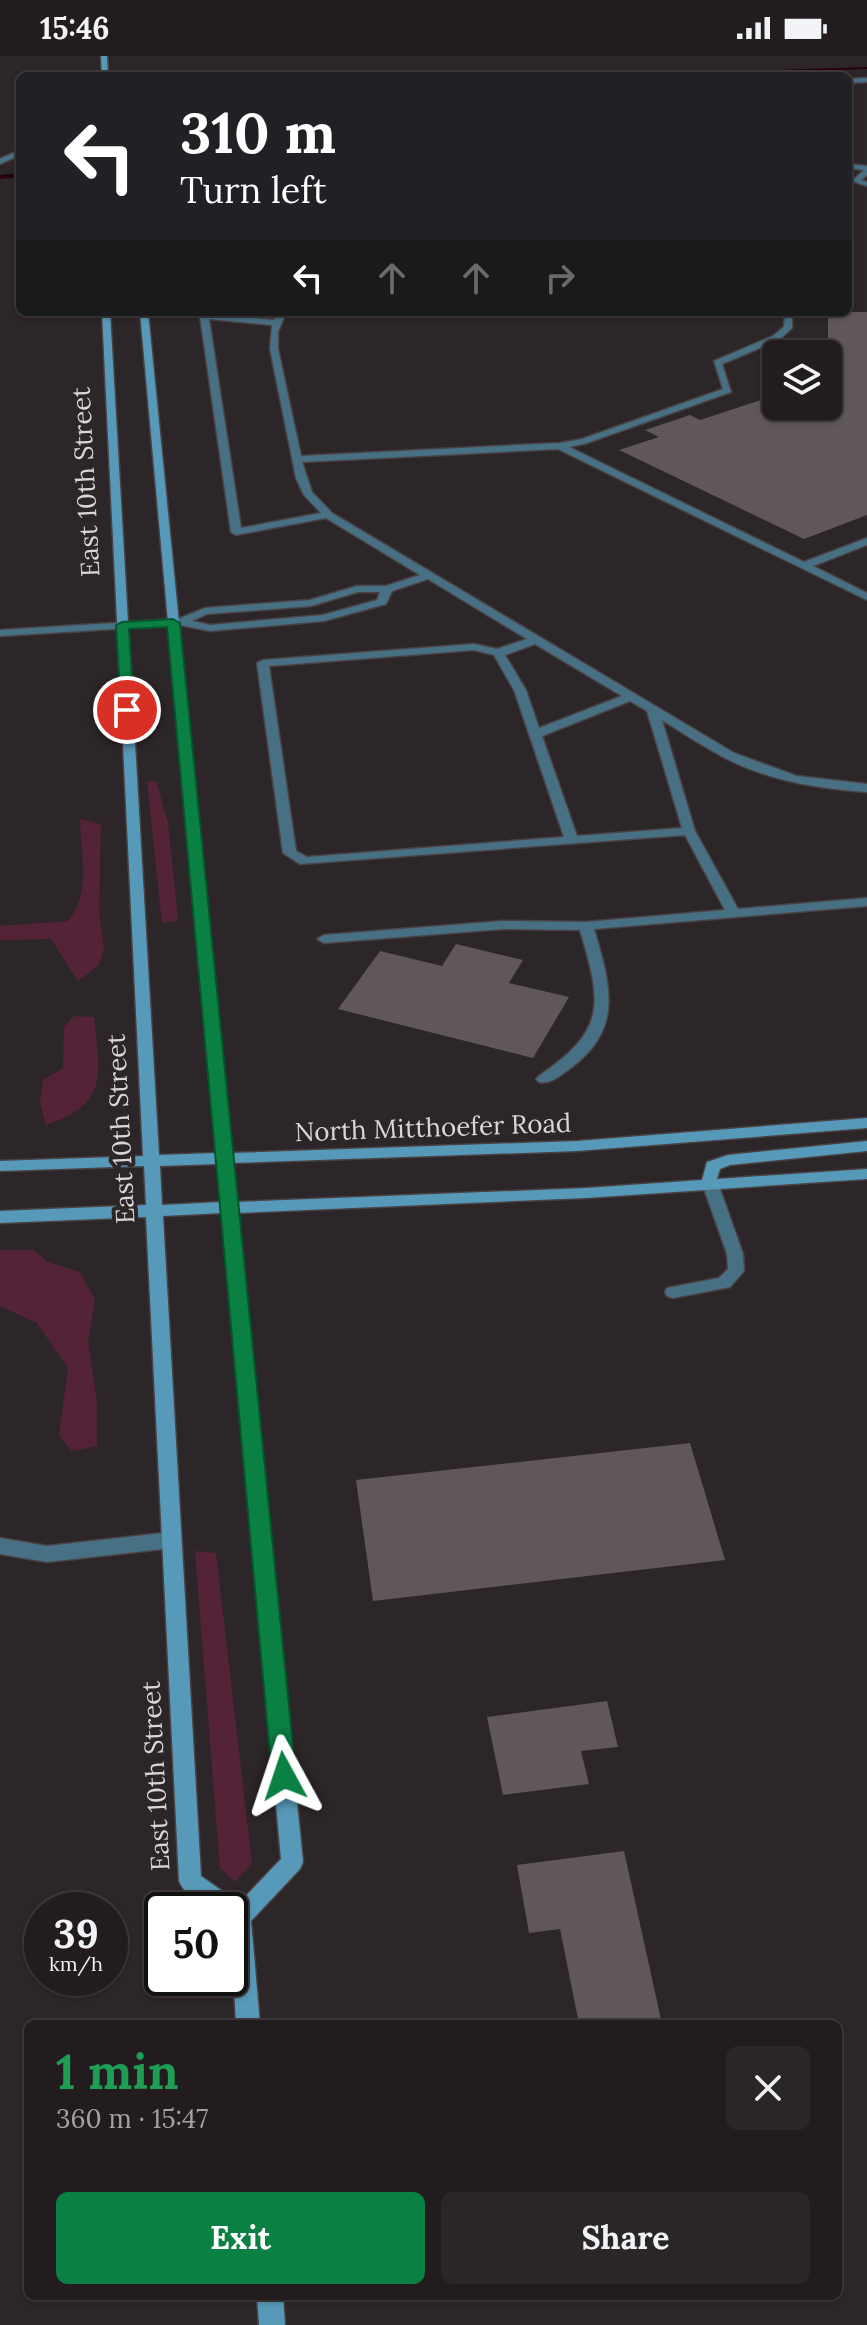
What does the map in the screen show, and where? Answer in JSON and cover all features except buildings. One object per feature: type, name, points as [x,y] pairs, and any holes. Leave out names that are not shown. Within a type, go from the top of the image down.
[{"type":"main road","name":"East 10th Street","points":[[106,316],[190,1881],[205,1892]]},
{"type":"main road","points":[[144,316],[177,622],[292,1862],[248,1909]]},
{"type":"main road","name":"North Mitthoefer Road","points":[[0,1166],[577,1146],[867,1123]]},
{"type":"main road","points":[[711,1186],[709,1176],[713,1166],[728,1160],[867,1146]]},
{"type":"main road","points":[[0,1217],[711,1186],[867,1174]]},
{"type":"main road","points":[[246,1996],[248,2020]]},
{"type":"main road","points":[[270,2300],[272,2325]]},
{"type":"lane","points":[[852,182],[867,169]]},
{"type":"lane","points":[[852,182],[867,184]]},
{"type":"lane","points":[[328,515],[236,532],[204,316],[279,318],[274,349],[297,459],[308,493],[328,515],[653,711],[760,771],[821,785],[867,788]]},
{"type":"lane","points":[[297,459],[560,446],[724,393],[728,390],[717,363],[776,338],[788,328],[789,316]]},
{"type":"lane","points":[[560,446],[867,597]]},
{"type":"lane","points":[[804,566],[867,541]]},
{"type":"lane","points":[[177,622],[205,611],[288,606],[357,589],[387,589],[427,576]]},
{"type":"lane","points":[[0,633],[177,622],[210,628],[324,618],[382,602],[387,589]]},
{"type":"lane","points":[[535,640],[498,653],[474,647],[263,663],[290,853],[305,861],[689,831]]},
{"type":"lane","points":[[498,653],[520,690],[572,840]]},
{"type":"lane","points":[[535,734],[630,697]]},
{"type":"lane","points":[[653,711],[689,831],[733,913]]},
{"type":"lane","points":[[324,939],[503,925],[586,926],[867,902]]},
{"type":"lane","points":[[544,1079],[576,1060],[600,1027],[605,990],[586,926]]},
{"type":"lane","points":[[673,1292],[724,1283],[736,1271],[735,1254],[711,1186]]},
{"type":"lane","points":[[0,1546],[47,1554],[172,1540]]},
{"type":"shaded area","points":[[147,781],[156,781],[168,823],[178,921],[162,923]]},
{"type":"shaded area","points":[[80,819],[101,824],[99,912],[104,948],[99,965],[78,981],[51,939],[0,940],[0,926],[68,921],[80,898],[82,886]]},
{"type":"shaded area","points":[[74,1016],[94,1017],[98,1055],[96,1084],[81,1107],[46,1125],[40,1103],[43,1080],[63,1068],[64,1027]]},
{"type":"shaded area","points":[[0,1250],[33,1250],[48,1262],[80,1272],[95,1300],[88,1342],[97,1402],[97,1446],[72,1451],[59,1436],[68,1368],[37,1323],[0,1306]]},
{"type":"shaded area","points":[[195,1551],[216,1553],[252,1864],[235,1882],[220,1868]]},
{"type":"waterway","points":[[746,72],[867,68]]},
{"type":"waterway","points":[[0,177],[16,175]]},
{"type":"route","points":[[127,710],[122,625],[173,623],[284,1776]]}]
